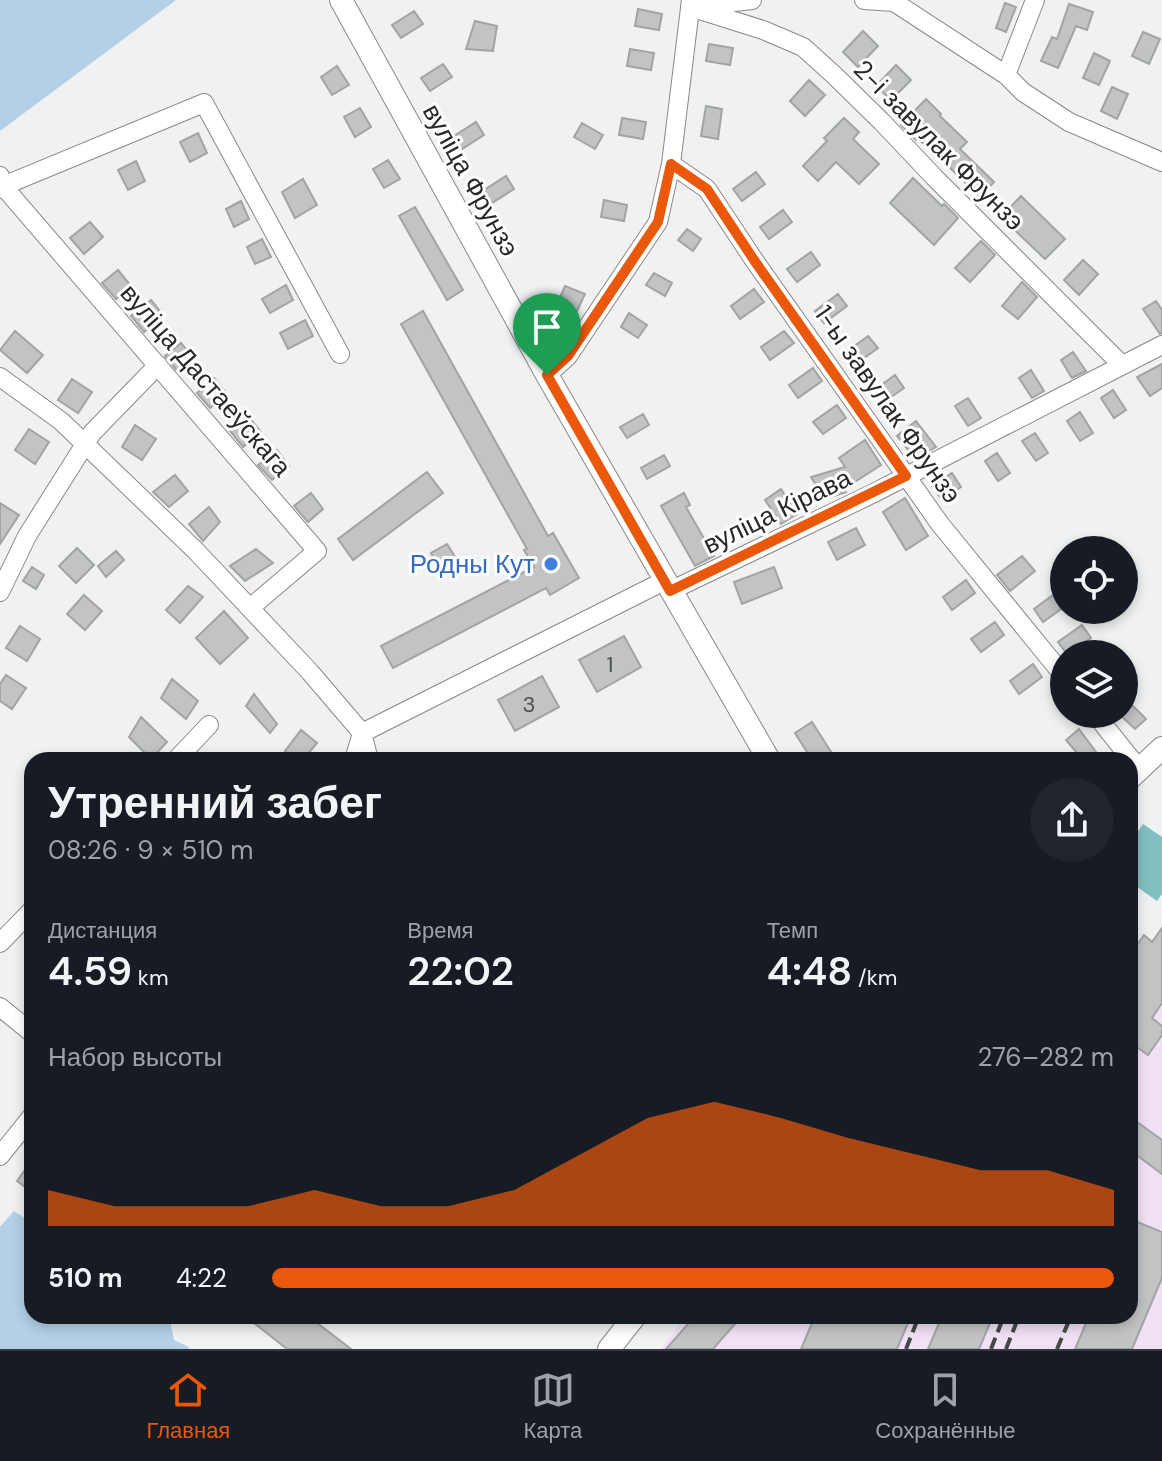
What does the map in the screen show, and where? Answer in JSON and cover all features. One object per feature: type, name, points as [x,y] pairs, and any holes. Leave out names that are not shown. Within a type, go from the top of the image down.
[{"type":"street","name":"вуліца Фрунзэ","points":[[341,0],[547,375],[764,752]]},
{"type":"street","points":[[547,375],[568,356],[658,222],[671,164],[691,4],[752,0]]},
{"type":"street","points":[[864,0],[894,2],[1006,75],[1023,92],[1069,122],[1162,162]]},
{"type":"street","points":[[1006,75],[1035,0]]},
{"type":"street","name":"2-і завулак Фрунзэ","points":[[691,4],[803,47],[882,122],[1122,365]]},
{"type":"street","points":[[1,184],[204,103],[340,354]]},
{"type":"street","name":"1-ы завулак Фрунзэ","points":[[671,164],[707,189],[940,524],[1050,659]]},
{"type":"street","name":"вуліца Дастаеўскага","points":[[1,184],[317,551],[250,608]]},
{"type":"street","name":"вуліца Кірава","points":[[362,733],[667,586],[906,476],[1162,345]]},
{"type":"street","points":[[0,592],[27,536],[92,433],[158,365]]},
{"type":"street","points":[[0,377],[61,421],[196,551],[310,672],[362,733],[367,752]]},
{"type":"street","points":[[184,752],[209,725]]},
{"type":"street","points":[[1104,728],[1121,752]]},
{"type":"street","points":[[356,752],[362,733]]},
{"type":"street","points":[[1138,770],[1162,748]]},
{"type":"street","points":[[0,943],[24,918]]},
{"type":"street","points":[[0,1007],[24,1026]]},
{"type":"street","points":[[0,1156],[24,1126]]},
{"type":"street","points":[[609,1349],[629,1324]]},
{"type":"shaded area","points":[[0,0],[176,0],[0,131]]},
{"type":"shaded area","points":[[1143,824],[1162,837],[1162,894],[1157,901],[1138,888],[1138,831]]},
{"type":"shaded area","points":[[1162,928],[1162,1349],[661,1349],[679,1324],[1138,1324],[1138,944],[1144,935],[1152,941]]},
{"type":"shaded area","points":[[14,1211],[24,1218],[24,1324],[171,1324],[174,1340],[188,1349],[0,1349],[0,1227]]},
{"type":"building","points":[[1005,3],[1016,7],[1006,32],[996,28]]},
{"type":"building","points":[[1069,4],[1093,12],[1087,30],[1076,26],[1058,68],[1041,61],[1052,37],[1057,39]]},
{"type":"building","points":[[638,9],[662,14],[659,30],[635,26]]},
{"type":"building","points":[[414,11],[423,24],[401,38],[392,25]]},
{"type":"building","points":[[475,21],[497,26],[493,51],[466,49]]},
{"type":"building","points":[[863,31],[878,46],[858,67],[843,52]]},
{"type":"building","points":[[1143,32],[1160,39],[1149,64],[1132,56]]},
{"type":"building","points":[[709,44],[733,48],[730,65],[706,61]]},
{"type":"building","points":[[630,49],[654,53],[651,70],[627,66]]},
{"type":"building","points":[[1094,53],[1110,61],[1099,85],[1083,78]]},
{"type":"building","points":[[443,64],[452,77],[430,91],[421,78]]},
{"type":"building","points":[[896,65],[911,80],[891,100],[876,86]]},
{"type":"building","points":[[337,66],[349,85],[332,95],[321,77]]},
{"type":"building","points":[[809,80],[825,95],[805,116],[790,101]]},
{"type":"building","points":[[1112,87],[1128,94],[1117,119],[1101,111]]},
{"type":"building","points":[[926,99],[967,142],[960,149],[994,182],[980,197],[901,125]]},
{"type":"building","points":[[706,106],[722,109],[718,139],[701,136]]},
{"type":"building","points":[[360,108],[371,127],[355,137],[344,117]]},
{"type":"building","points":[[622,118],[646,122],[643,139],[619,135]]},
{"type":"building","points":[[844,118],[859,132],[853,139],[879,164],[859,184],[836,162],[818,181],[803,166]]},
{"type":"building","points":[[476,122],[484,135],[462,149],[454,136]]},
{"type":"building","points":[[582,123],[603,135],[595,149],[574,137]]},
{"type":"building","points":[[198,133],[207,153],[190,162],[180,142]]},
{"type":"building","points":[[388,160],[400,179],[384,188],[373,169]]},
{"type":"building","points":[[136,161],[145,181],[128,190],[118,170]]},
{"type":"building","points":[[756,172],[765,184],[742,201],[733,189]]},
{"type":"building","points":[[506,176],[514,189],[492,203],[484,190]]},
{"type":"building","points":[[913,178],[958,218],[934,245],[890,203]]},
{"type":"building","points":[[303,179],[317,205],[295,218],[282,192]]},
{"type":"building","points":[[1021,196],[1065,239],[1045,259],[1001,217]]},
{"type":"building","points":[[604,200],[627,205],[624,221],[601,217]]},
{"type":"building","points":[[241,201],[249,219],[234,227],[226,209]]},
{"type":"building","points":[[415,207],[463,290],[447,300],[399,216]]},
{"type":"building","points":[[783,210],[792,222],[769,239],[760,227]]},
{"type":"building","points":[[90,222],[103,237],[84,254],[70,238]]},
{"type":"building","points":[[687,229],[701,239],[693,251],[678,240]]},
{"type":"building","points":[[262,239],[271,257],[255,264],[247,247]]},
{"type":"building","points":[[981,241],[995,255],[970,282],[955,268]]},
{"type":"building","points":[[811,252],[820,265],[797,282],[787,269]]},
{"type":"building","points":[[1083,260],[1098,274],[1079,295],[1064,280]]},
{"type":"building","points":[[118,270],[131,286],[116,299],[102,283]]},
{"type":"building","points":[[654,273],[672,283],[665,296],[646,285]]},
{"type":"building","points":[[1022,282],[1037,297],[1018,319],[1002,306]]},
{"type":"building","points":[[286,285],[293,300],[270,313],[262,299]]},
{"type":"building","points":[[565,286],[585,294],[565,336],[540,322],[549,306],[555,309]]},
{"type":"building","points":[[754,289],[764,302],[740,319],[731,306]]},
{"type":"building","points":[[838,294],[847,306],[824,323],[815,311]]},
{"type":"building","points":[[151,300],[164,316],[144,332],[131,316]]},
{"type":"building","points":[[1156,301],[1162,310],[1160,334],[1143,309]]},
{"type":"building","points":[[423,311],[548,536],[553,533],[579,578],[550,595],[546,588],[393,668],[381,646],[534,567],[524,550],[527,549],[401,324]]},
{"type":"building","points":[[629,313],[647,325],[638,338],[621,327]]},
{"type":"building","points":[[305,320],[313,336],[288,349],[280,333]]},
{"type":"building","points":[[15,331],[43,355],[27,373],[0,350]]},
{"type":"building","points":[[784,331],[794,343],[770,360],[761,347]]},
{"type":"building","points":[[868,336],[878,348],[854,365],[845,353]]},
{"type":"building","points":[[181,343],[194,359],[178,372],[165,356]]},
{"type":"building","points":[[1073,352],[1086,371],[1072,378],[1061,360]]},
{"type":"building","points":[[1162,364],[1162,388],[1150,396],[1137,377]]},
{"type":"building","points":[[813,368],[822,381],[798,398],[789,385]]},
{"type":"building","points":[[1031,370],[1044,391],[1032,398],[1019,378]]},
{"type":"building","points":[[895,375],[904,388],[881,404],[872,392]]},
{"type":"building","points":[[214,378],[227,394],[210,408],[197,393]]},
{"type":"building","points":[[72,379],[92,392],[78,413],[58,400]]},
{"type":"building","points":[[1113,390],[1126,410],[1114,418],[1101,398]]},
{"type":"building","points":[[968,398],[981,418],[968,426],[955,406]]},
{"type":"building","points":[[837,405],[846,418],[823,434],[813,422]]},
{"type":"building","points":[[1080,412],[1093,433],[1080,441],[1067,421]]},
{"type":"building","points":[[643,414],[649,425],[627,438],[620,427]]},
{"type":"building","points":[[248,416],[261,432],[243,447],[230,431]]},
{"type":"building","points":[[916,421],[936,447],[915,459],[897,436]]},
{"type":"building","points":[[135,425],[156,439],[142,460],[122,447]]},
{"type":"building","points":[[29,429],[49,442],[35,464],[15,450]]},
{"type":"building","points":[[1035,433],[1048,453],[1036,461],[1022,441]]},
{"type":"building","points":[[865,440],[881,465],[844,489],[846,492],[825,499],[811,477],[845,467],[839,458]]},
{"type":"building","points":[[277,450],[289,466],[272,480],[258,465]]},
{"type":"building","points":[[997,453],[1010,473],[998,481],[985,461]]},
{"type":"building","points":[[664,455],[670,466],[647,479],[641,468]]},
{"type":"building","points":[[427,472],[443,493],[353,560],[338,539]]},
{"type":"building","points":[[952,473],[961,487],[942,500],[932,486]]},
{"type":"building","points":[[175,475],[188,491],[169,507],[153,492]]},
{"type":"building","points":[[781,489],[797,514],[781,524],[765,500]]},
{"type":"building","points":[[311,493],[323,509],[308,522],[294,506]]},
{"type":"building","points":[[684,493],[690,505],[686,507],[714,556],[695,566],[661,506]]},
{"type":"building","points":[[905,498],[928,536],[906,550],[883,512]]},
{"type":"building","points":[[0,503],[19,515],[0,544]]},
{"type":"building","points":[[209,507],[220,522],[203,541],[189,524]]},
{"type":"building","points":[[856,528],[865,545],[837,560],[828,542]]},
{"type":"building","points":[[447,544],[457,560],[439,570],[431,553]]},
{"type":"building","points":[[77,548],[94,565],[76,583],[59,566]]},
{"type":"building","points":[[256,549],[273,563],[245,581],[230,566]]},
{"type":"building","points":[[116,551],[124,560],[106,577],[98,566]]},
{"type":"building","points":[[1022,556],[1035,571],[1010,591],[997,575]]},
{"type":"building","points":[[32,567],[44,575],[36,589],[23,581]]},
{"type":"building","points":[[774,567],[782,588],[742,604],[734,582]]},
{"type":"building","points":[[966,580],[975,593],[952,610],[943,597]]},
{"type":"building","points":[[188,586],[203,597],[180,623],[166,610]]},
{"type":"building","points":[[84,595],[102,611],[85,630],[67,614]]},
{"type":"building","points":[[1050,597],[1050,617],[1043,622],[1034,609]]},
{"type":"building","points":[[224,611],[248,638],[220,664],[196,638]]},
{"type":"building","points":[[995,622],[1004,635],[981,652],[971,639]]},
{"type":"building","points":[[1082,625],[1091,638],[1088,640],[1061,640]]},
{"type":"building","points":[[20,626],[40,639],[27,661],[6,648]]},
{"type":"building","points":[[624,636],[641,667],[597,692],[579,660]]},
{"type":"building","points":[[1033,664],[1042,677],[1019,694],[1010,681]]},
{"type":"building","points":[[6,675],[26,688],[12,709],[0,701],[0,684]]},
{"type":"building","points":[[542,676],[559,707],[515,731],[498,700]]},
{"type":"building","points":[[172,679],[198,701],[186,719],[161,698]]},
{"type":"building","points":[[254,694],[277,724],[270,733],[246,706]]},
{"type":"building","points":[[1138,711],[1146,719],[1138,726]]},
{"type":"building","points":[[141,717],[167,742],[158,752],[144,752],[129,737]]},
{"type":"building","points":[[812,722],[831,752],[807,752],[795,733]]},
{"type":"building","points":[[1079,729],[1096,752],[1076,752],[1066,740]]},
{"type":"building","points":[[301,730],[317,743],[310,752],[285,751]]},
{"type":"building","points":[[1162,928],[1162,1003],[1152,1018],[1162,1026],[1162,1035],[1148,1055],[1138,1048],[1138,944],[1144,935],[1152,942]]},
{"type":"building","points":[[1138,1123],[1162,1140],[1162,1174],[1138,1156]]},
{"type":"building","points":[[24,1171],[24,1186],[17,1181]]},
{"type":"building","points":[[1138,1222],[1162,1232],[1162,1278],[1132,1349],[1075,1349],[1086,1324],[1138,1324]]},
{"type":"building","points":[[255,1324],[318,1324],[351,1349],[287,1349]]},
{"type":"building","points":[[688,1324],[735,1324],[713,1349],[666,1349]]},
{"type":"building","points":[[812,1324],[908,1324],[897,1349],[801,1349]]},
{"type":"building","points":[[939,1324],[990,1324],[979,1349],[928,1349]]},
{"type":"railway","points":[[906,1349],[916,1324]]},
{"type":"railway","points":[[991,1349],[1001,1324]]},
{"type":"railway","points":[[1006,1349],[1016,1324]]},
{"type":"railway","points":[[1057,1349],[1068,1324]]},
{"type":"place","name":"Родны Кут","points":[[551,564]]},
{"type":"route","points":[[671,164],[707,189],[906,476],[670,591],[547,375],[568,356],[658,222],[671,164]]}]
